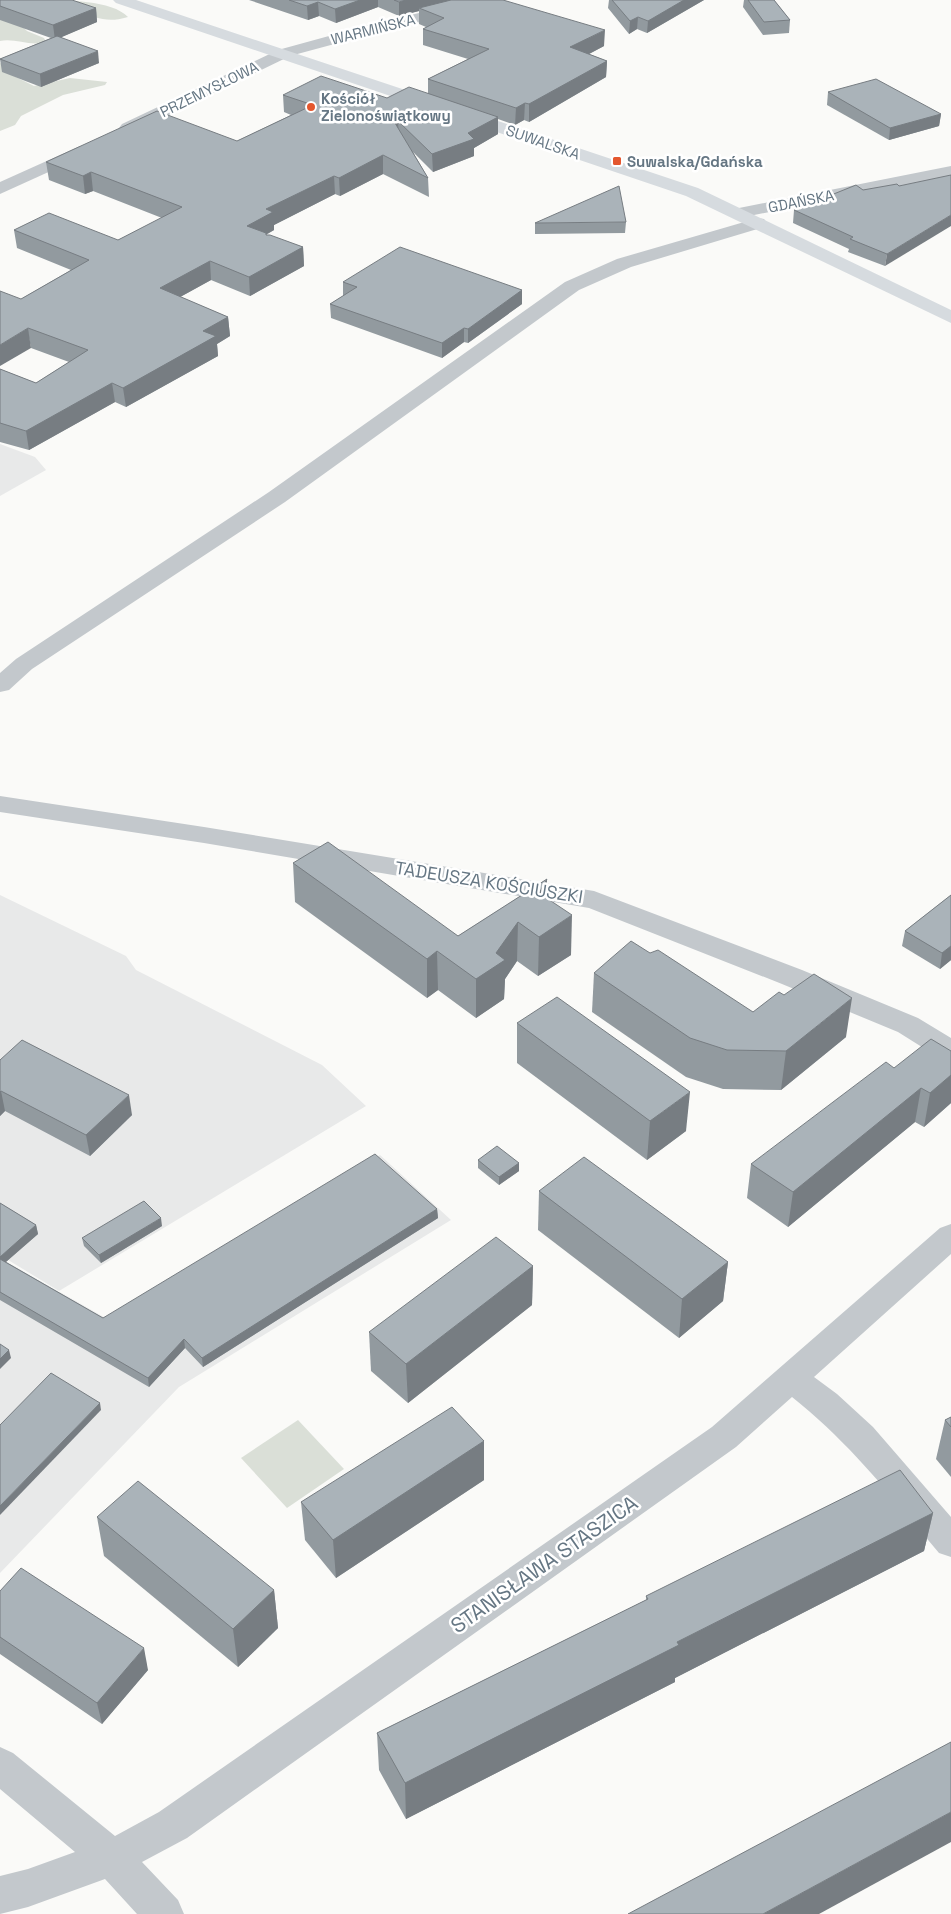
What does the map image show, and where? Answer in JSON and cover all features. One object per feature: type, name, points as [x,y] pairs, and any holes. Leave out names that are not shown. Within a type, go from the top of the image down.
[{"type":"street","name":"SUWALSKA","points":[[121,0],[618,168],[664,181],[739,213],[951,317]]},
{"type":"street","name":"WARMIŃSKA","points":[[284,54],[375,28],[493,0]]},
{"type":"street","name":"PRZEMYSŁOWA","points":[[113,135],[284,54]]},
{"type":"street","points":[[0,190],[96,143]]},
{"type":"street","name":"GDAŃSKA","points":[[739,213],[951,171]]},
{"type":"street","points":[[0,685],[24,664],[277,497],[572,286],[624,263],[758,223]]},
{"type":"street","name":"TADEUSZA KOŚCIUSZKI","points":[[0,804],[204,835],[594,900],[792,977],[908,1025],[951,1052]]},
{"type":"street","name":"STANISŁAWA STASZICA","points":[[0,1896],[112,1858],[173,1825],[716,1443],[951,1236]]},
{"type":"street","points":[[791,1378],[825,1404],[861,1437],[951,1542]]},
{"type":"street","points":[[0,1766],[112,1858],[164,1914]]},
{"type":"shaded area","points":[[40,0],[100,4],[121,11],[128,17],[107,20],[77,13],[65,14],[22,26],[27,31],[44,38],[46,42],[34,44],[6,40],[0,41],[0,18]]},
{"type":"shaded area","points":[[0,63],[6,66],[8,73],[34,86],[70,78],[107,82],[105,85],[63,95],[21,116],[15,125],[0,131]]},
{"type":"shaded area","points":[[0,444],[35,457],[46,470],[0,496]]},
{"type":"shaded area","points":[[0,895],[126,956],[136,970],[322,1065],[366,1106],[59,1291],[0,1255]]},
{"type":"shaded area","points":[[380,1155],[451,1220],[179,1387],[0,1573],[0,1258],[109,1320]]},
{"type":"shaded area","points":[[298,1420],[344,1469],[287,1508],[241,1458]]},
{"type":"building","points":[[0,0],[72,0],[96,8],[53,25],[0,6]]},
{"type":"building","points":[[289,0],[360,0],[335,9],[318,2],[307,6]]},
{"type":"building","points":[[451,0],[503,0],[605,30],[570,47],[607,61],[529,104],[525,103],[516,108],[428,79],[489,49],[423,29],[444,18],[419,8]]},
{"type":"building","points":[[612,0],[684,0],[648,21],[638,17],[630,21]]},
{"type":"building","points":[[748,0],[774,0],[790,20],[764,22]]},
{"type":"building","points":[[57,36],[98,51],[40,74],[0,59]]},
{"type":"building","points":[[321,76],[387,98],[409,87],[498,117],[468,133],[474,139],[432,154],[398,121],[395,123],[428,178],[383,155],[339,178],[334,176],[266,209],[273,212],[247,226],[266,233],[266,235],[303,247],[249,277],[210,261],[160,288],[228,317],[203,331],[216,336],[123,388],[112,383],[26,431],[0,423],[0,369],[36,383],[88,350],[28,328],[0,345],[0,291],[21,299],[89,260],[14,230],[49,213],[118,240],[182,207],[91,172],[83,176],[46,162],[157,111],[237,141],[313,105],[283,95]]},
{"type":"building","points":[[876,79],[941,114],[890,128],[828,92]]},
{"type":"building","points":[[951,175],[951,215],[887,254],[850,239],[853,237],[794,210],[856,185],[863,190],[897,184],[899,186]]},
{"type":"building","points":[[619,186],[626,222],[535,223]]},
{"type":"building","points":[[400,247],[522,290],[468,329],[464,328],[442,343],[330,304],[357,287],[343,282]]},
{"type":"building","points":[[328,842],[458,936],[547,879],[539,893],[572,915],[539,937],[518,922],[496,953],[505,960],[476,979],[437,951],[427,959],[293,863]]},
{"type":"building","points":[[951,895],[951,946],[942,953],[905,931]]},
{"type":"building","points":[[631,941],[650,953],[658,950],[753,1012],[779,992],[784,995],[814,974],[852,998],[786,1051],[727,1050],[690,1038],[594,973]]},
{"type":"building","points":[[557,997],[690,1092],[650,1121],[517,1023]]},
{"type":"building","points":[[931,1039],[951,1051],[951,1075],[930,1093],[921,1088],[793,1192],[751,1164],[886,1062],[894,1068]]},
{"type":"building","points":[[22,1040],[129,1095],[86,1135],[0,1092],[0,1060]]},
{"type":"building","points":[[497,1146],[519,1163],[499,1177],[478,1160]]},
{"type":"building","points":[[375,1154],[437,1209],[202,1358],[184,1339],[148,1378],[0,1292],[0,1259],[103,1318]]},
{"type":"building","points":[[584,1157],[728,1262],[682,1299],[539,1191]]},
{"type":"building","points":[[144,1201],[161,1218],[99,1255],[82,1238]]},
{"type":"building","points":[[0,1203],[36,1225],[0,1257]]},
{"type":"building","points":[[496,1237],[533,1266],[406,1364],[369,1332]]},
{"type":"building","points":[[0,1344],[9,1350],[0,1359]]},
{"type":"building","points":[[51,1373],[100,1403],[0,1506],[0,1425]]},
{"type":"building","points":[[452,1407],[484,1441],[333,1540],[301,1502]]},
{"type":"building","points":[[951,1417],[951,1427],[945,1420]]},
{"type":"building","points":[[900,1470],[933,1513],[677,1642],[679,1645],[405,1783],[377,1733],[648,1599],[646,1596]]},
{"type":"building","points":[[138,1481],[274,1590],[233,1629],[97,1517]]},
{"type":"building","points":[[21,1568],[144,1648],[97,1703],[0,1637],[0,1591]]},
{"type":"building","points":[[951,1742],[951,1812],[763,1914],[628,1914]]},
{"type":"place","name":"Kościół Zielonoświątkowy","points":[[311,107]]},
{"type":"place","name":"Suwalska/Gdańska","points":[[617,161]]}]
